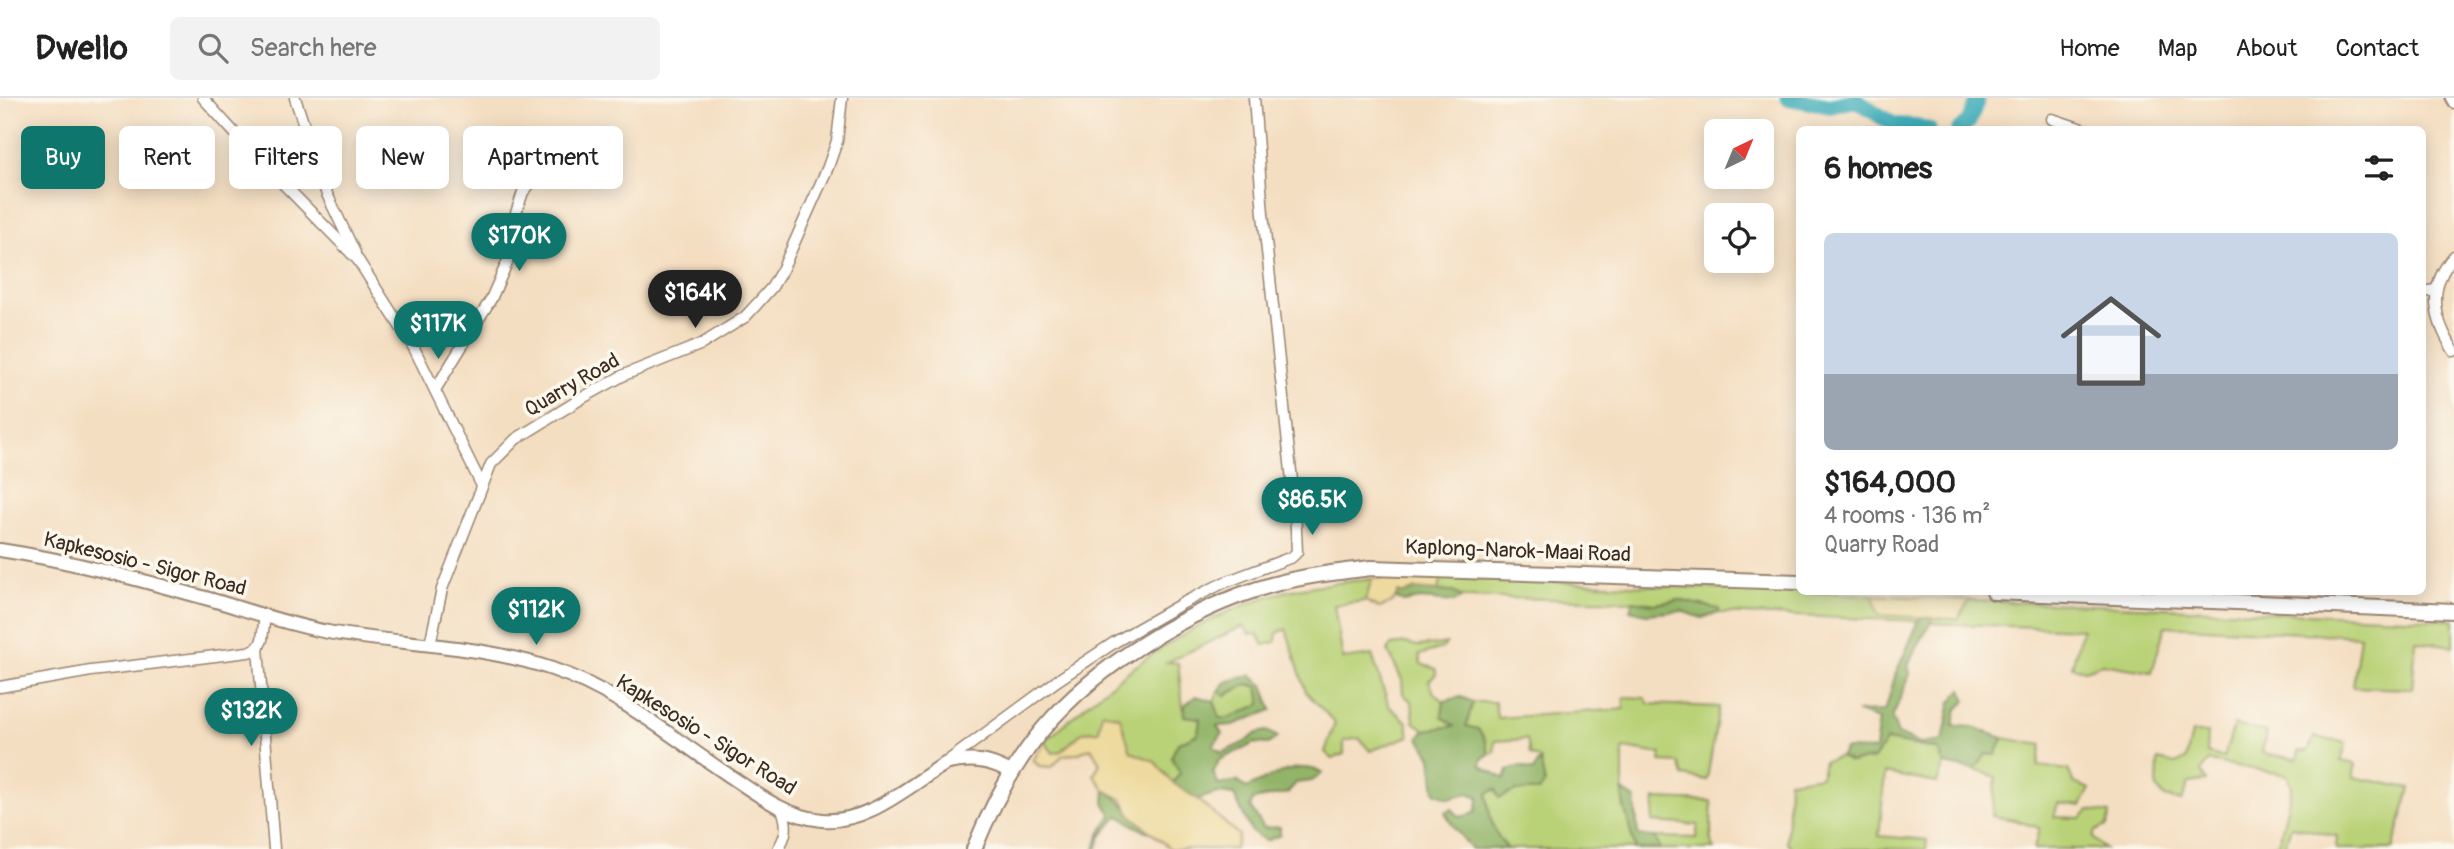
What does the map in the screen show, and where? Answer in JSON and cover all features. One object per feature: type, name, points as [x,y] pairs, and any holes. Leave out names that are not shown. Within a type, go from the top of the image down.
[{"type":"highway","name":"Kaplong-Narok-Maai Road","points":[[974,849],[1012,772],[1055,716],[1104,674],[1167,629],[1233,597],[1272,584],[1315,575],[1382,568],[1796,582]]},
{"type":"highway","points":[[2067,595],[2454,611]]},
{"type":"main road","name":"Kapkesosio - Sigor Road","points":[[0,550],[137,578],[328,632],[430,644],[520,660],[552,669],[628,706],[782,809],[821,820],[855,816],[877,807],[945,764],[979,760],[999,765],[1012,772]]},
{"type":"street","points":[[203,98],[358,260]]},
{"type":"street","points":[[295,98],[326,192],[358,260],[403,329],[481,484]]},
{"type":"street","name":"Quarry Road","points":[[430,644],[442,589],[491,464],[516,439],[624,375],[702,344],[745,317],[772,287],[783,268],[828,167],[837,141],[842,98]]},
{"type":"street","points":[[945,764],[1058,680],[1115,642],[1223,583],[1292,557],[1297,552],[1295,508],[1254,98]]},
{"type":"street","points":[[2451,98],[2454,103]]},
{"type":"street","points":[[2052,119],[2073,126]]},
{"type":"street","points":[[435,390],[491,299],[510,256],[516,213],[526,189]]},
{"type":"street","points":[[2454,256],[2440,274],[2435,290],[2444,334],[2454,351]]},
{"type":"street","points":[[2426,291],[2435,290]]},
{"type":"street","points":[[265,615],[262,640],[258,648],[274,849]]},
{"type":"street","points":[[0,687],[91,671],[248,652],[258,648]]},
{"type":"street","points":[[778,849],[787,832],[782,809]]},
{"type":"green space","points":[[1441,577],[1796,592],[1796,595],[1873,595],[1880,615],[1921,616],[1919,621],[1719,613],[1718,609],[1679,600],[1655,604],[1633,601],[1462,597],[1453,592],[1438,591]]},
{"type":"green space","points":[[1372,579],[1365,601],[1334,605],[1343,659],[1372,655],[1389,706],[1407,722],[1409,736],[1370,751],[1359,738],[1344,741],[1344,754],[1332,759],[1325,752],[1335,723],[1306,692],[1286,629],[1277,633],[1276,642],[1264,645],[1258,635],[1250,634],[1243,626],[1167,662],[1178,663],[1184,716],[1200,718],[1198,734],[1178,743],[1180,773],[1173,783],[1154,761],[1131,752],[1099,731],[1083,732],[1061,751],[1053,753],[1045,742],[1121,677],[1204,623],[1279,593],[1318,585]]},
{"type":"green space","points":[[1415,589],[1453,592],[1462,597],[1454,602],[1420,599],[1404,602],[1396,599],[1397,592],[1404,594]]},
{"type":"green space","points":[[1679,600],[1719,609],[1719,613],[1702,618],[1681,611],[1647,614],[1630,610],[1633,601],[1655,604]]},
{"type":"green space","points":[[1969,600],[2454,620],[2454,646],[2416,641],[2412,689],[2353,687],[2360,636],[2165,626],[2152,672],[2102,664],[2085,670],[2072,667],[2082,629],[1931,623],[1933,618],[1958,619]]},
{"type":"green space","points":[[1921,616],[1933,618],[1908,664],[1910,674],[1892,718],[1898,734],[1920,744],[1943,741],[1951,702],[1962,689],[1966,701],[1957,710],[1953,726],[1973,727],[2003,738],[1996,755],[1986,754],[1975,770],[1944,764],[1938,749],[1887,740],[1874,759],[1851,762],[1840,757],[1845,749],[1875,750],[1879,719],[1857,712],[1885,711],[1896,673]]},
{"type":"green space","points":[[1406,643],[1417,646],[1446,644],[1443,648],[1419,655],[1421,664],[1436,669],[1436,674],[1429,681],[1434,693],[1444,701],[1442,716],[1455,726],[1425,730],[1414,722],[1412,702],[1403,694],[1402,680],[1388,651],[1391,645]]},
{"type":"green space","points":[[1250,675],[1263,685],[1272,710],[1233,725],[1217,726],[1222,734],[1213,746],[1222,753],[1257,733],[1267,731],[1278,737],[1268,744],[1255,743],[1219,760],[1213,773],[1219,785],[1237,781],[1246,788],[1294,769],[1313,769],[1323,773],[1312,781],[1296,783],[1288,793],[1253,800],[1250,807],[1264,828],[1280,827],[1280,835],[1266,841],[1251,831],[1234,795],[1218,793],[1197,799],[1173,783],[1180,773],[1171,757],[1178,743],[1198,734],[1200,718],[1184,716],[1185,705],[1196,696],[1214,701],[1220,718],[1229,718],[1261,704],[1258,687],[1248,684],[1225,695],[1219,691],[1225,682]]},
{"type":"green space","points":[[1248,684],[1258,687],[1262,704],[1229,718],[1220,718],[1214,701],[1219,691],[1226,695]]},
{"type":"green space","points":[[1461,697],[1473,702],[1466,726],[1478,729],[1485,739],[1489,754],[1482,759],[1481,766],[1505,779],[1508,770],[1520,766],[1533,771],[1540,759],[1545,783],[1539,791],[1516,791],[1499,798],[1496,789],[1487,794],[1492,824],[1508,849],[1472,849],[1445,812],[1452,809],[1460,817],[1475,813],[1479,797],[1468,793],[1449,798],[1435,792],[1431,757],[1419,738],[1425,730],[1454,726],[1442,716],[1444,701]]},
{"type":"green space","points":[[1624,697],[1645,698],[1649,704],[1719,707],[1707,780],[1683,776],[1679,763],[1660,762],[1661,754],[1623,748],[1623,802],[1635,849],[1508,849],[1492,824],[1487,794],[1496,789],[1500,798],[1516,791],[1539,791],[1540,759],[1530,754],[1527,739],[1495,741],[1494,753],[1489,754],[1485,739],[1466,726],[1473,702],[1495,702],[1497,718],[1624,709]]},
{"type":"green space","points":[[2234,725],[2266,732],[2262,753],[2297,759],[2299,751],[2308,751],[2314,737],[2346,743],[2341,761],[2356,764],[2353,777],[2410,788],[2393,849],[2336,849],[2337,836],[2291,826],[2284,849],[2265,849],[2264,847],[2279,843],[2292,786],[2287,775],[2209,761],[2201,771],[2206,781],[2189,783],[2182,801],[2165,797],[2157,788],[2158,760],[2175,764],[2186,760],[2192,733],[2208,733],[2207,753],[2224,758]]},
{"type":"green space","points":[[2003,738],[2042,745],[2038,766],[2068,770],[2074,783],[2090,789],[2081,806],[2058,803],[2054,817],[2081,818],[2089,810],[2110,813],[2107,826],[2095,831],[2093,838],[2105,849],[2034,849],[2039,828],[1992,816],[1996,777],[1975,770],[1986,754],[1996,755]]},
{"type":"green space","points":[[1887,740],[1938,750],[1944,764],[1937,783],[1885,773],[1879,836],[1927,840],[1926,849],[1794,849],[1787,842],[1789,781],[1821,776],[1824,761],[1840,757],[1851,762],[1874,759]]},
{"type":"green space","points":[[1105,790],[1118,799],[1151,832],[1118,816],[1101,836],[1095,849],[1099,835],[1112,815],[1104,803]]},
{"type":"green space","points":[[1623,791],[1635,799],[1638,836],[1655,837],[1660,849],[1635,849],[1623,802]]},
{"type":"green space","points":[[1655,799],[1711,801],[1711,837],[1714,849],[1660,849],[1655,837],[1696,838],[1698,825],[1652,822]]},
{"type":"sand","points":[[1390,576],[1441,577],[1438,591],[1415,589],[1404,594],[1398,592],[1391,603],[1379,608],[1365,601],[1372,579]]},
{"type":"sand","points":[[1873,595],[1969,600],[1958,619],[1879,615]]},
{"type":"sand","points":[[1102,712],[1120,717],[1131,752],[1154,761],[1173,783],[1197,799],[1239,835],[1235,849],[1171,849],[1130,814],[1123,800],[1105,790],[1094,775],[1100,763],[1091,748],[1076,754],[1063,755],[1052,767],[1039,766],[1033,760],[1045,742],[1053,753],[1061,751],[1083,732],[1099,731]]},
{"type":"waterway","points":[[1788,98],[1830,106],[1856,100],[1894,125],[1917,126]]},
{"type":"waterway","points":[[1963,126],[1969,121],[1978,98]]}]
